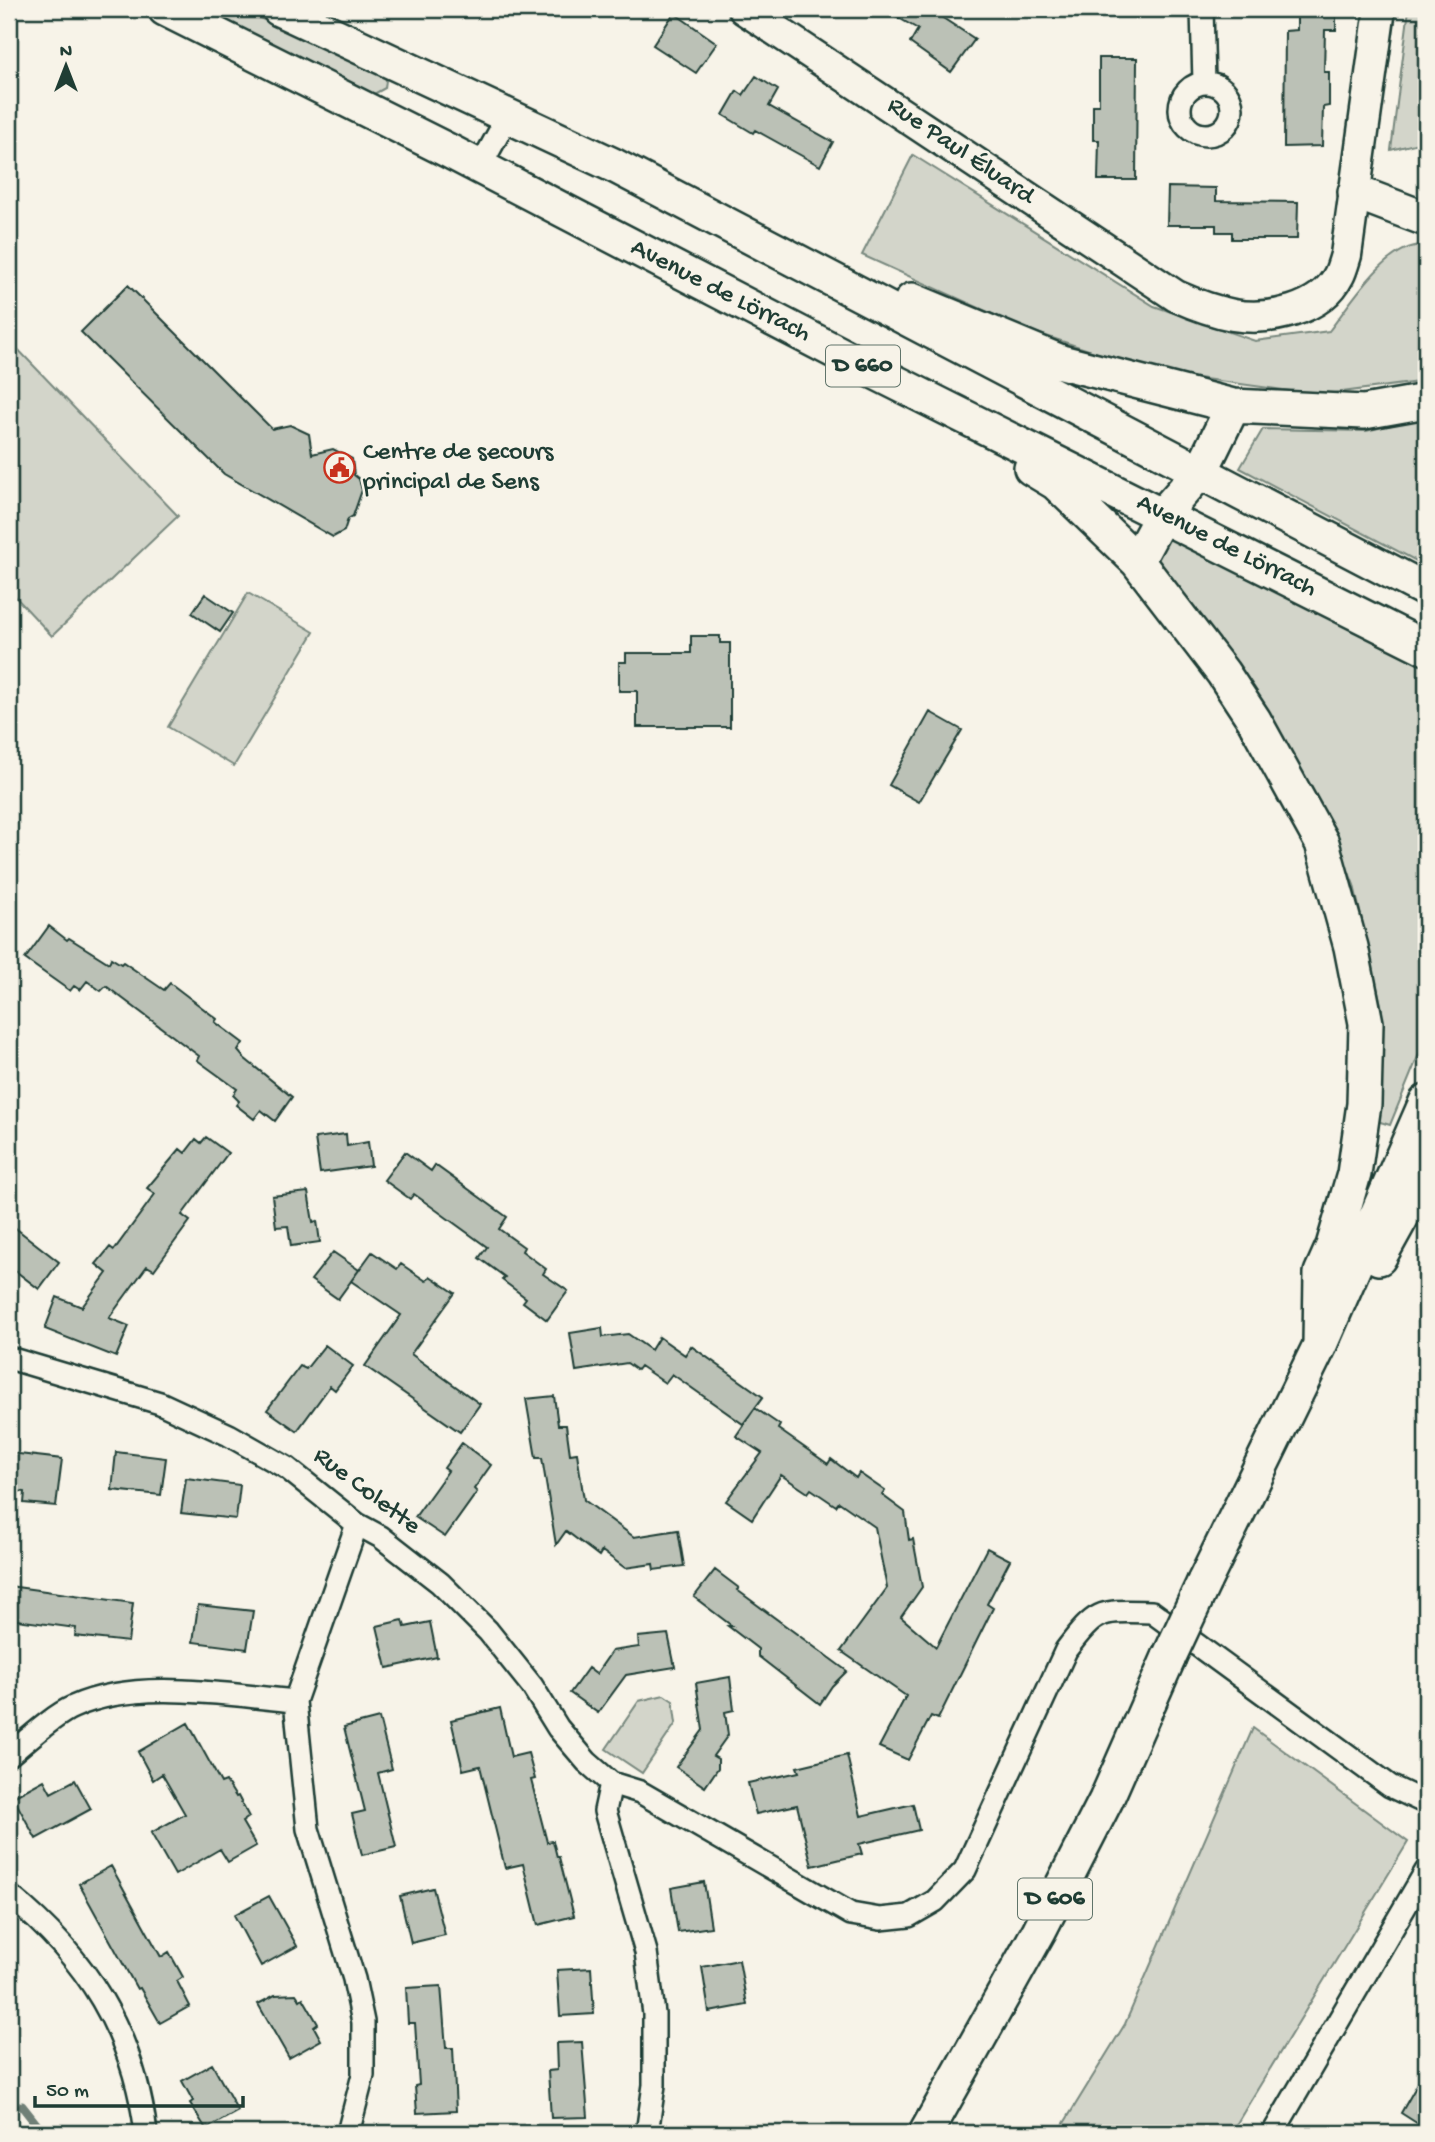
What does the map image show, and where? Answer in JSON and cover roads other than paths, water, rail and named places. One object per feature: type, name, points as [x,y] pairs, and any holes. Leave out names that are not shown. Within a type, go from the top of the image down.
[{"type":"main road","name":"Avenue de Lörrach","points":[[165,9],[480,167],[871,370],[1426,648]]},
{"type":"main road","name":"Avenue de Lörrach","points":[[279,9],[615,166],[1426,590]]},
{"type":"main road","points":[[1354,192],[1426,219]]},
{"type":"main road","points":[[742,233],[929,306],[1061,362],[1233,406],[1364,412],[1426,401]]},
{"type":"main road","points":[[871,370],[1056,483],[1137,561],[1223,673],[1260,731],[1322,843],[1351,947],[1366,1023],[1364,1104],[1354,1174],[1333,1246],[1321,1273],[1320,1345]]},
{"type":"main road","points":[[1137,561],[1162,515],[1201,471],[1233,406]]},
{"type":"main road","name":"D 606","points":[[926,2133],[1039,1931],[1106,1800],[1169,1657],[1320,1345],[1426,1102]]},
{"type":"main road","points":[[1339,1300],[1373,1269],[1426,1173]]},
{"type":"street","name":"Rue Paul Éluard","points":[[744,9],[1175,296],[1204,308],[1235,316],[1268,316],[1314,303],[1339,276],[1346,255],[1380,9]]},
{"type":"street","points":[[1202,9],[1205,83]]},
{"type":"street","points":[[480,167],[508,116]]},
{"type":"street","name":"Rue Colette","points":[[9,1359],[159,1403],[229,1435],[287,1468],[357,1524],[381,1537],[440,1583],[488,1631],[532,1686],[558,1728],[587,1762],[611,1783]]},
{"type":"street","points":[[348,2133],[363,2075],[363,2022],[354,1979],[308,1829],[295,1701],[357,1524]]},
{"type":"street","points":[[648,2133],[654,2085],[654,2014],[646,1952],[605,1811],[611,1783],[640,1792],[851,1914],[880,1919],[909,1916],[935,1900],[965,1870],[1066,1650],[1088,1621],[1110,1611],[1152,1612],[1390,1786],[1426,1803]]},
{"type":"street","points":[[9,1755],[70,1708],[107,1694],[150,1689],[295,1701]]},
{"type":"street","points":[[1273,2133],[1426,1871]]},
{"type":"street","points":[[9,1895],[37,1918],[84,1969],[109,2008],[131,2065],[146,2133]]},
{"type":"waterway","points":[[22,2106],[41,2133]]},
{"type":"place","name":"Centre de secours principal de Sens","points":[[340,468]]}]
